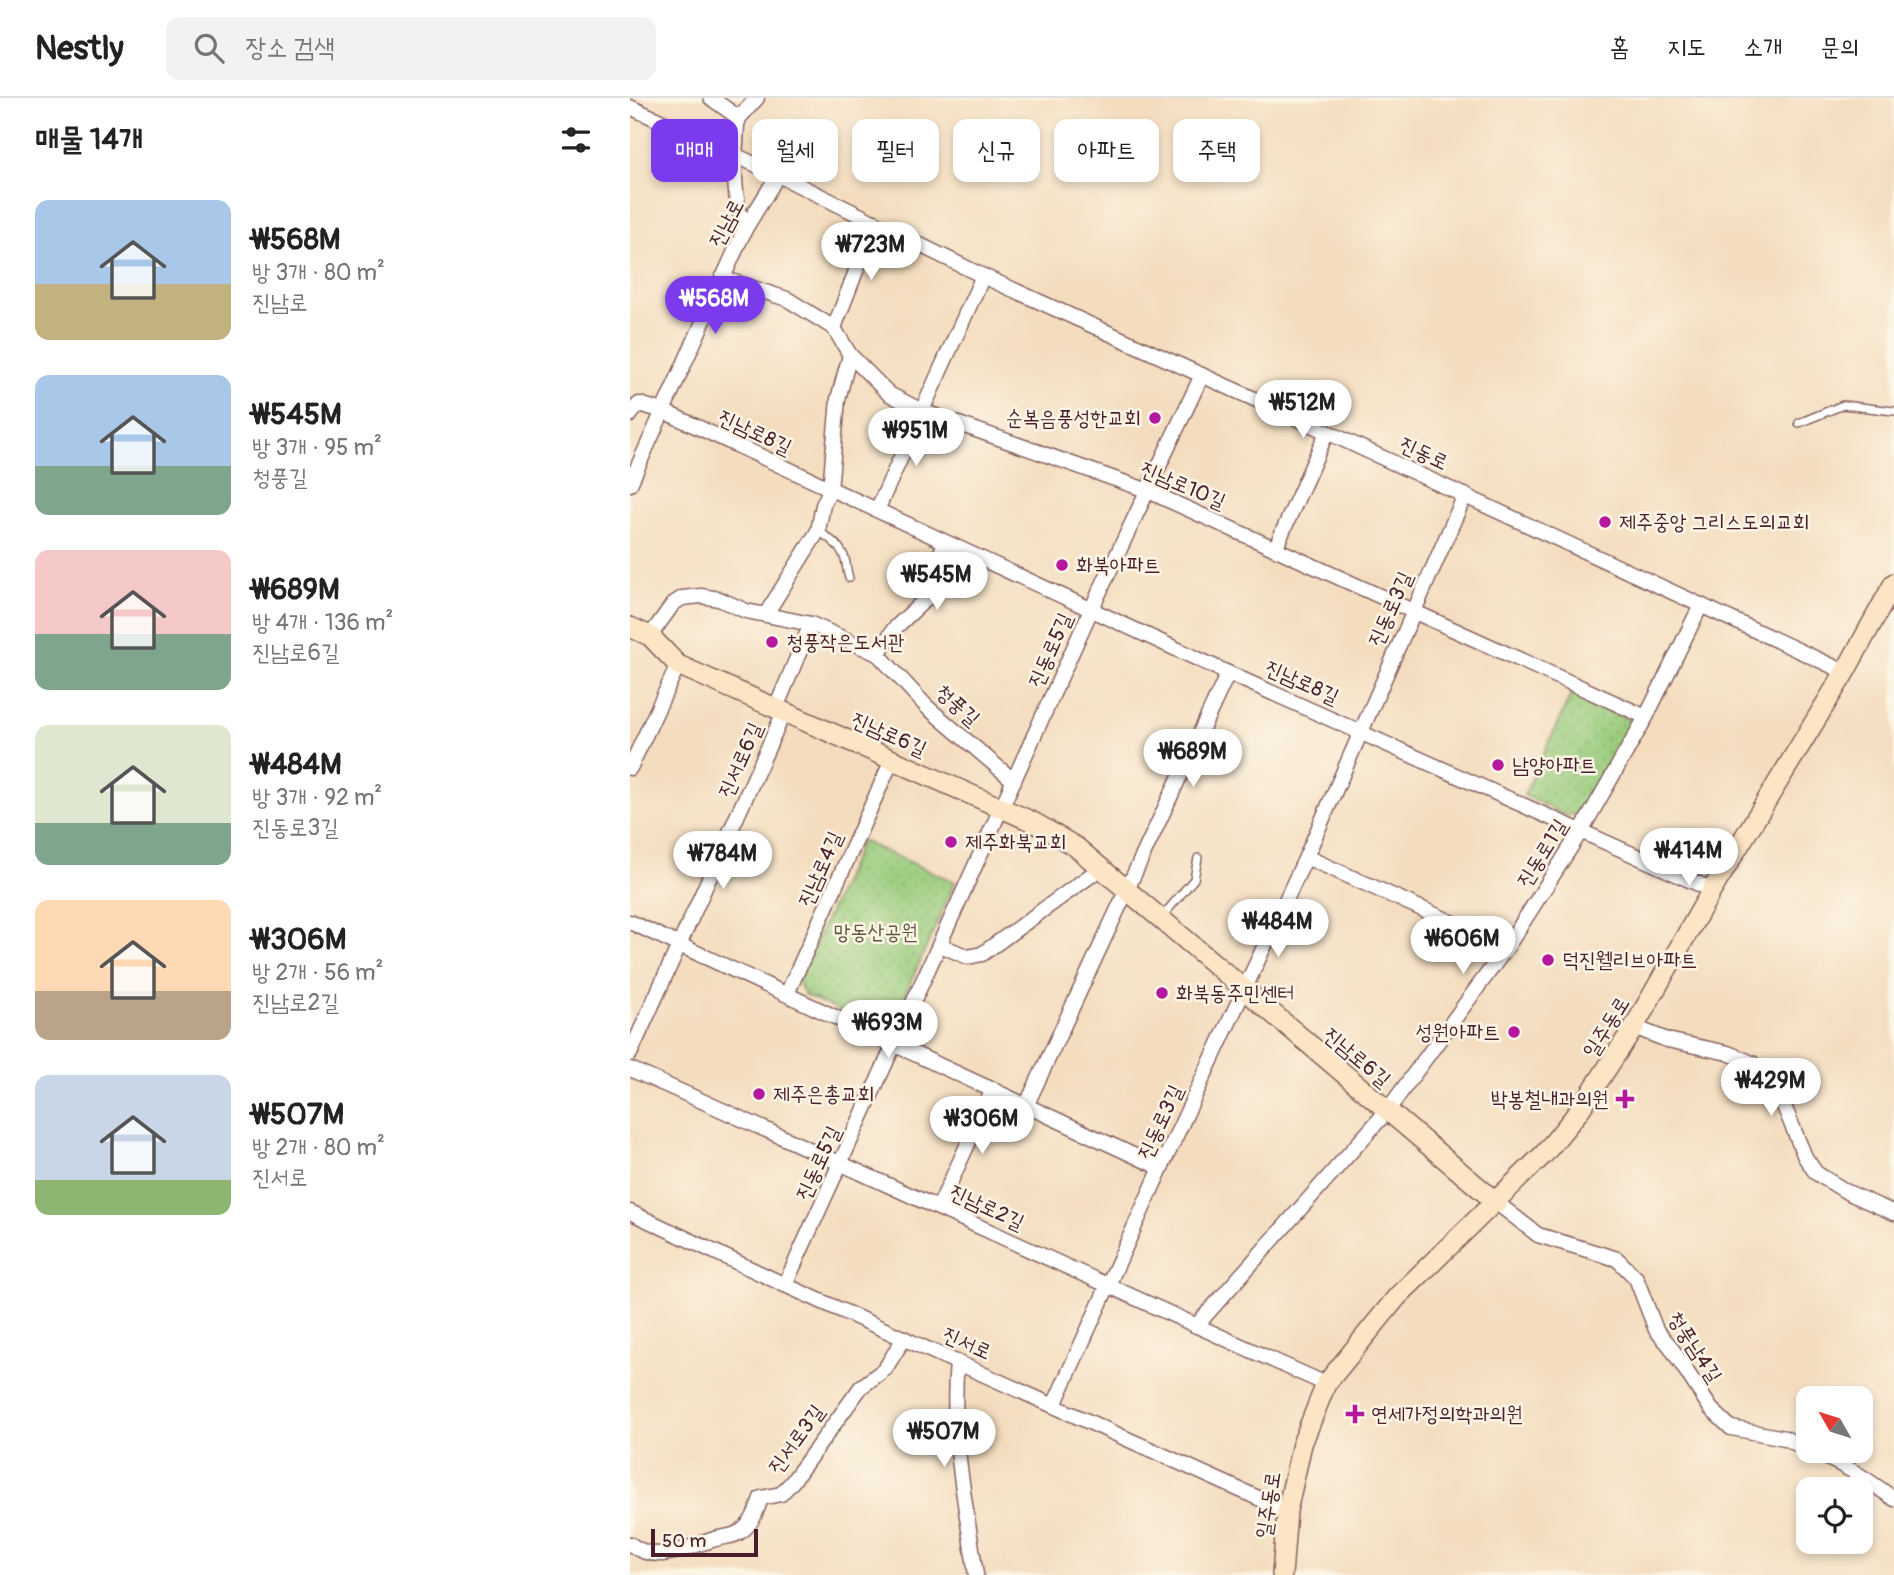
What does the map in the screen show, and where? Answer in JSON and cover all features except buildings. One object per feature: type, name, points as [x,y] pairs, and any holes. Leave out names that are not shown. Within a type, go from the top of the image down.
[{"type":"main road","name":"일주동로","points":[[1282,1575],[1287,1511],[1302,1444],[1326,1384],[1397,1297],[1497,1203],[1562,1132],[1634,1027],[1712,890],[1845,672],[1894,583]]},
{"type":"main road","name":"진남로6길","points":[[630,627],[650,636],[678,665],[1056,834],[1101,868],[1497,1203]]},
{"type":"street","points":[[711,98],[740,118]]},
{"type":"street","points":[[738,136],[740,118],[757,98]]},
{"type":"street","name":"진동로","points":[[630,107],[656,119]]},
{"type":"street","points":[[735,182],[737,210],[745,229]]},
{"type":"street","name":"진남로","points":[[630,484],[745,229],[773,182]]},
{"type":"street","name":"진동로","points":[[794,182],[983,276],[1465,495],[1845,672]]},
{"type":"street","points":[[834,328],[876,222]]},
{"type":"street","points":[[877,510],[983,276]]},
{"type":"street","name":"진남로10길","points":[[722,278],[787,299],[834,328],[850,355],[890,394],[922,411],[1146,490],[1646,718]]},
{"type":"street","points":[[766,614],[818,531],[823,505],[830,490],[838,399],[850,355]]},
{"type":"street","name":"진동로5길","points":[[785,1284],[1146,490],[1202,375]]},
{"type":"street","points":[[630,415],[639,404],[663,411]]},
{"type":"street","name":"진남로8길","points":[[663,411],[1228,673],[1361,730],[1712,890]]},
{"type":"street","points":[[1275,549],[1327,432]]},
{"type":"street","name":"진동로3길","points":[[1054,1405],[1306,857],[1465,495]]},
{"type":"street","points":[[878,654],[894,629],[929,596],[935,566],[945,543]]},
{"type":"street","name":"청풍길","points":[[650,636],[673,604],[682,598],[701,596],[719,599],[746,611],[811,624],[878,654],[927,707],[1014,781]]},
{"type":"street","name":"진동로1길","points":[[1196,1326],[1387,1111],[1507,947],[1581,831],[1646,718],[1701,605]]},
{"type":"street","name":"진서로6길","points":[[630,1054],[680,945],[780,710],[811,624]]},
{"type":"street","points":[[630,768],[678,665]]},
{"type":"street","points":[[1027,1104],[1228,673]]},
{"type":"street","name":"진남로4길","points":[[787,994],[892,760]]},
{"type":"street","points":[[1306,857],[1507,947]]},
{"type":"street","points":[[940,945],[968,957],[982,954],[1101,868]]},
{"type":"street","points":[[630,922],[1161,1168]]},
{"type":"street","points":[[1634,1027],[1667,1040],[1728,1053],[1752,1063],[1777,1089],[1805,1157],[1816,1173],[1847,1192],[1894,1213]]},
{"type":"street","name":"진남로2길","points":[[630,1069],[842,1162],[1108,1287],[1326,1384]]},
{"type":"street","points":[[939,1207],[993,1089]]},
{"type":"street","name":"청풍남4길","points":[[1497,1203],[1538,1235],[1617,1259],[1636,1278],[1656,1330],[1670,1346],[1711,1409],[1731,1428],[1785,1438],[1796,1444]]},
{"type":"street","name":"진서로","points":[[630,1212],[1287,1511]]},
{"type":"street","name":"진서로3길","points":[[630,1544],[657,1554],[674,1554],[715,1539],[732,1537],[745,1529],[756,1515],[761,1498],[780,1494],[792,1482],[861,1387],[885,1369],[904,1338]]},
{"type":"street","points":[[957,1362],[954,1389],[956,1426],[976,1575]]},
{"type":"street","name":"청풍남4길","points":[[1839,1463],[1894,1499]]},
{"type":"lane","points":[[1799,423],[1843,405],[1894,411]]},
{"type":"lane","points":[[818,531],[838,546],[846,559],[845,568],[849,578]]},
{"type":"lane","points":[[1161,919],[1194,879],[1198,858]]},
{"type":"green space","points":[[1572,693],[1630,720],[1632,734],[1580,812],[1566,816],[1524,795]]},
{"type":"green space","name":"망동산공원","points":[[861,841],[955,882],[894,1020],[876,1027],[805,995],[798,982]]},
{"type":"place","name":"순복음풍성한교회","points":[[1155,418]]},
{"type":"place","name":"제주중앙 그리스도의교회","points":[[1605,522]]},
{"type":"place","name":"화북아파트","points":[[1062,565]]},
{"type":"place","name":"청풍작은도서관","points":[[772,642]]},
{"type":"place","name":"남양아파트","points":[[1498,765]]},
{"type":"place","name":"제주화북교회","points":[[951,842]]},
{"type":"place","name":"덕진웰리브아파트","points":[[1548,960]]},
{"type":"place","name":"화북동주민센터","points":[[1162,993]]},
{"type":"place","name":"성원아파트","points":[[1514,1032]]},
{"type":"place","name":"제주은총교회","points":[[759,1094]]},
{"type":"place","name":"박봉철내과의원","points":[[1625,1099]]},
{"type":"place","name":"연세가정의학과의원","points":[[1355,1414]]}]
